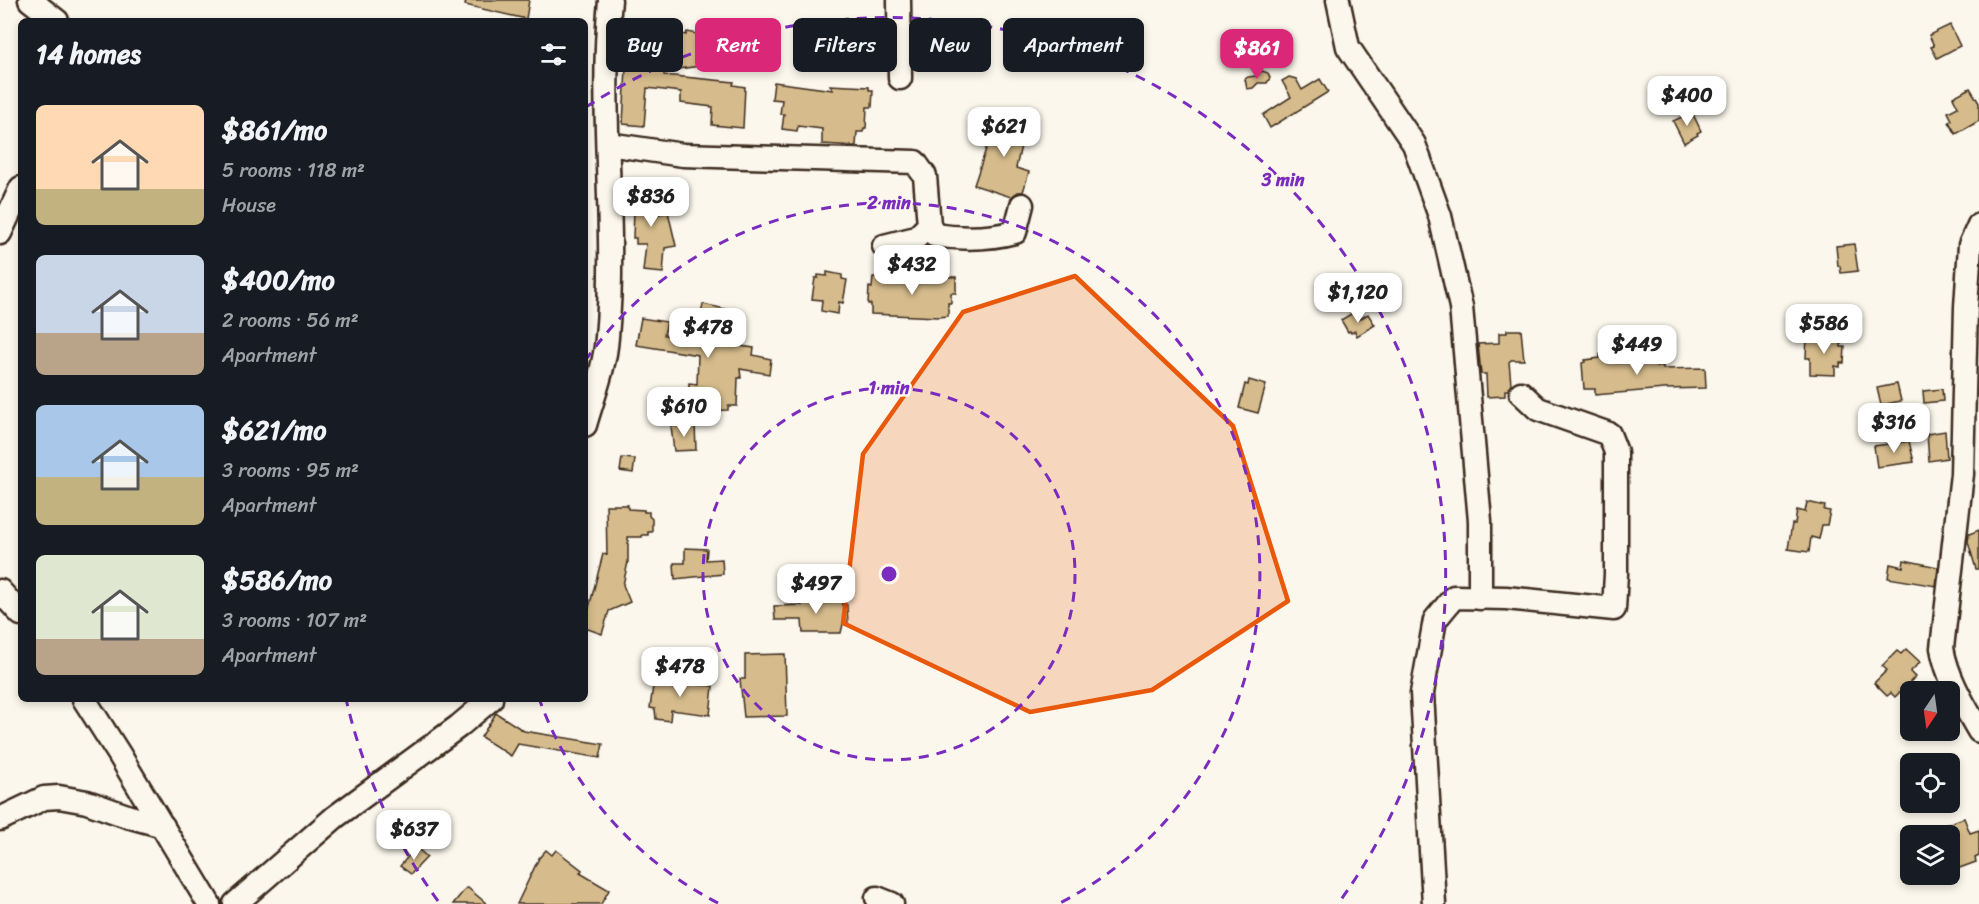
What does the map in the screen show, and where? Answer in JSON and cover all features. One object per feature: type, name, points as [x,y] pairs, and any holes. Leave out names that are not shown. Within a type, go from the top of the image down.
[{"type":"street","points":[[30,0],[53,18]]},
{"type":"street","points":[[588,415],[607,339],[610,284],[606,36],[610,0]]},
{"type":"street","points":[[899,0],[900,78]]},
{"type":"street","points":[[1338,0],[1348,47],[1414,144],[1440,216],[1461,307],[1480,521],[1480,598]]},
{"type":"street","points":[[608,144],[683,154],[915,162],[925,176],[928,225],[934,235],[951,238],[996,237],[1015,232],[1022,206]]},
{"type":"street","points":[[0,233],[18,194]]},
{"type":"street","points":[[884,246],[916,238],[928,225]]},
{"type":"street","points":[[1979,225],[1970,245],[1966,307],[1962,474],[1942,648],[1959,697],[1979,731]]},
{"type":"street","points":[[1434,904],[1422,693],[1435,620],[1455,597],[1506,598],[1614,609],[1616,452],[1609,434],[1538,409],[1521,393]]},
{"type":"street","points":[[0,591],[18,611]]},
{"type":"street","points":[[86,702],[209,904]]},
{"type":"street","points":[[235,904],[335,818],[459,726],[487,702]]},
{"type":"street","points":[[0,819],[44,798],[59,796],[87,801],[163,826]]},
{"type":"highlighted area","points":[[1075,276],[1233,426],[1288,601],[1152,690],[1030,712],[843,623],[863,454],[963,312]]},
{"type":"building","points":[[466,0],[529,0],[526,18],[465,5]]},
{"type":"building","points":[[1950,25],[1960,46],[1937,58],[1931,47],[1934,46],[1929,35]]},
{"type":"building","points":[[687,32],[695,34],[695,67],[683,68],[683,34],[686,35]]},
{"type":"building","points":[[1262,71],[1268,73],[1270,78],[1267,83],[1258,83],[1253,88],[1247,89],[1245,79],[1256,76]]},
{"type":"building","points":[[626,72],[664,72],[664,75],[734,82],[733,85],[745,87],[743,128],[712,125],[713,107],[681,103],[681,92],[647,88],[644,126],[623,124]]},
{"type":"building","points":[[1289,77],[1296,79],[1302,90],[1320,79],[1328,92],[1270,128],[1263,115],[1291,97],[1282,81]]},
{"type":"building","points":[[774,82],[833,90],[830,85],[869,87],[869,90],[873,90],[872,107],[867,107],[866,128],[863,132],[857,132],[856,146],[822,144],[822,129],[798,126],[797,131],[782,129],[784,114],[780,114],[782,100],[772,99]]},
{"type":"building","points":[[1970,88],[1979,103],[1979,121],[1956,134],[1949,122],[1952,120],[1948,112],[1958,107],[1953,97]]},
{"type":"building","points":[[998,112],[1027,119],[1016,168],[1029,172],[1023,192],[1018,192],[1011,197],[974,185],[988,143],[991,144]]},
{"type":"building","points":[[1692,112],[1701,131],[1684,143],[1673,121]]},
{"type":"building","points":[[635,182],[655,184],[653,215],[668,212],[676,246],[665,248],[663,273],[643,271],[646,244],[636,244],[636,238],[633,238]]},
{"type":"building","points":[[1854,244],[1858,271],[1841,273],[1836,246]]},
{"type":"building","points":[[827,272],[842,275],[842,279],[847,280],[843,303],[839,302],[838,314],[821,311],[822,300],[812,299],[815,278],[818,278],[818,275],[827,276]]},
{"type":"building","points":[[873,277],[956,277],[956,293],[951,293],[948,316],[871,314],[871,304],[868,304],[869,287],[872,288]]},
{"type":"building","points":[[703,304],[725,309],[718,343],[754,348],[753,355],[771,359],[769,374],[740,369],[737,406],[728,406],[728,410],[697,411],[698,402],[688,401],[689,383],[697,384],[698,355],[636,345],[641,318],[667,322],[664,335],[696,340]]},
{"type":"building","points":[[1354,312],[1358,320],[1368,314],[1375,325],[1357,336],[1355,331],[1348,332],[1341,320]]},
{"type":"building","points":[[1507,330],[1521,330],[1524,360],[1509,362],[1511,384],[1508,390],[1505,390],[1505,396],[1487,397],[1486,374],[1481,374],[1478,344],[1499,343],[1499,333],[1507,333]]},
{"type":"building","points":[[1807,335],[1827,336],[1827,339],[1841,340],[1841,347],[1845,347],[1844,363],[1840,363],[1840,367],[1835,366],[1835,375],[1810,374],[1810,358],[1806,358]]},
{"type":"building","points":[[1615,352],[1617,363],[1656,361],[1656,367],[1663,366],[1663,369],[1705,368],[1706,388],[1595,395],[1595,389],[1584,389],[1582,363],[1585,360],[1600,358],[1600,354]]},
{"type":"building","points":[[1249,380],[1266,385],[1258,413],[1239,408],[1245,384],[1248,385]]},
{"type":"building","points":[[1897,384],[1901,401],[1881,405],[1877,388]]},
{"type":"building","points":[[1942,389],[1943,401],[1924,403],[1923,391]]},
{"type":"building","points":[[695,425],[696,450],[674,451],[671,426]]},
{"type":"building","points":[[1945,431],[1947,458],[1929,461],[1927,434]]},
{"type":"building","points":[[1909,441],[1914,462],[1877,467],[1874,446]]},
{"type":"building","points":[[622,458],[635,459],[633,473],[620,471]]},
{"type":"building","points":[[1807,502],[1825,506],[1824,510],[1830,511],[1827,525],[1822,525],[1819,539],[1811,537],[1809,552],[1788,549],[1797,510],[1805,512]]},
{"type":"building","points":[[606,505],[628,505],[628,509],[649,512],[652,519],[652,532],[642,537],[628,537],[628,562],[623,585],[630,602],[609,611],[602,634],[588,629],[588,612],[603,554],[607,555]]},
{"type":"building","points":[[1979,530],[1979,569],[1976,569],[1968,542],[1969,534]]},
{"type":"building","points":[[685,548],[707,549],[706,560],[722,559],[723,574],[675,579],[674,563],[685,563]]},
{"type":"building","points":[[1904,560],[1938,567],[1936,586],[1888,578],[1890,564],[1903,567]]},
{"type":"building","points":[[842,599],[842,605],[847,605],[848,624],[843,624],[841,633],[803,633],[802,620],[775,620],[774,606],[802,605],[803,600]]},
{"type":"building","points":[[1906,649],[1920,662],[1910,672],[1915,677],[1911,681],[1900,681],[1900,692],[1895,697],[1891,693],[1887,696],[1874,683],[1887,670],[1882,666],[1897,651],[1901,654]]},
{"type":"building","points":[[785,654],[787,716],[744,717],[740,679],[745,679],[745,655]]},
{"type":"building","points":[[654,679],[713,686],[710,715],[671,710],[670,721],[656,719],[655,709],[650,708]]},
{"type":"building","points":[[496,713],[524,731],[603,744],[600,758],[518,744],[511,756],[481,737]]},
{"type":"building","points":[[1964,818],[1970,833],[1979,830],[1979,856],[1975,858],[1976,862],[1960,868],[1960,825],[1944,825]]},
{"type":"building","points":[[416,847],[427,857],[411,874],[400,866]]},
{"type":"building","points":[[546,850],[552,855],[556,850],[582,870],[580,873],[609,890],[601,904],[517,904],[539,858]]},
{"type":"building","points":[[468,888],[487,904],[453,904]]}]
